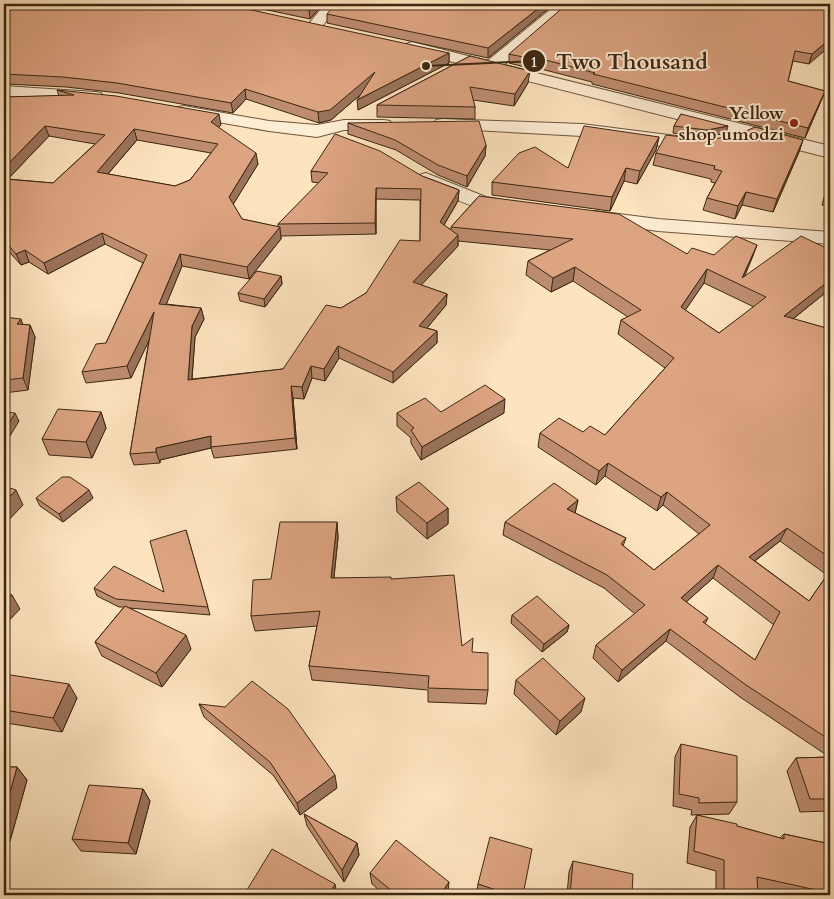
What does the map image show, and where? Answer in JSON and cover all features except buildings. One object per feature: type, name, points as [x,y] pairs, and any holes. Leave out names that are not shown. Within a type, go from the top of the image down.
[{"type":"street","points":[[315,26],[333,4]]},
{"type":"street","points":[[492,66],[566,4]]},
{"type":"street","points":[[298,22],[334,30]]},
{"type":"street","points":[[392,43],[468,60],[830,152]]},
{"type":"street","points":[[444,73],[468,60]]},
{"type":"street","points":[[4,91],[66,94],[110,99]]},
{"type":"street","points":[[164,108],[269,126],[348,134],[402,125]]},
{"type":"street","points":[[348,134],[377,108]]},
{"type":"street","points":[[422,125],[520,126],[582,130],[705,145],[726,142],[750,131]]},
{"type":"street","points":[[413,171],[430,182],[481,202],[530,209]]},
{"type":"street","points":[[579,215],[658,225],[830,238]]},
{"type":"place","name":"Two Thousand","points":[[426,66]]},
{"type":"place","name":"Yellow shop umodzi","points":[[794,123]]}]
